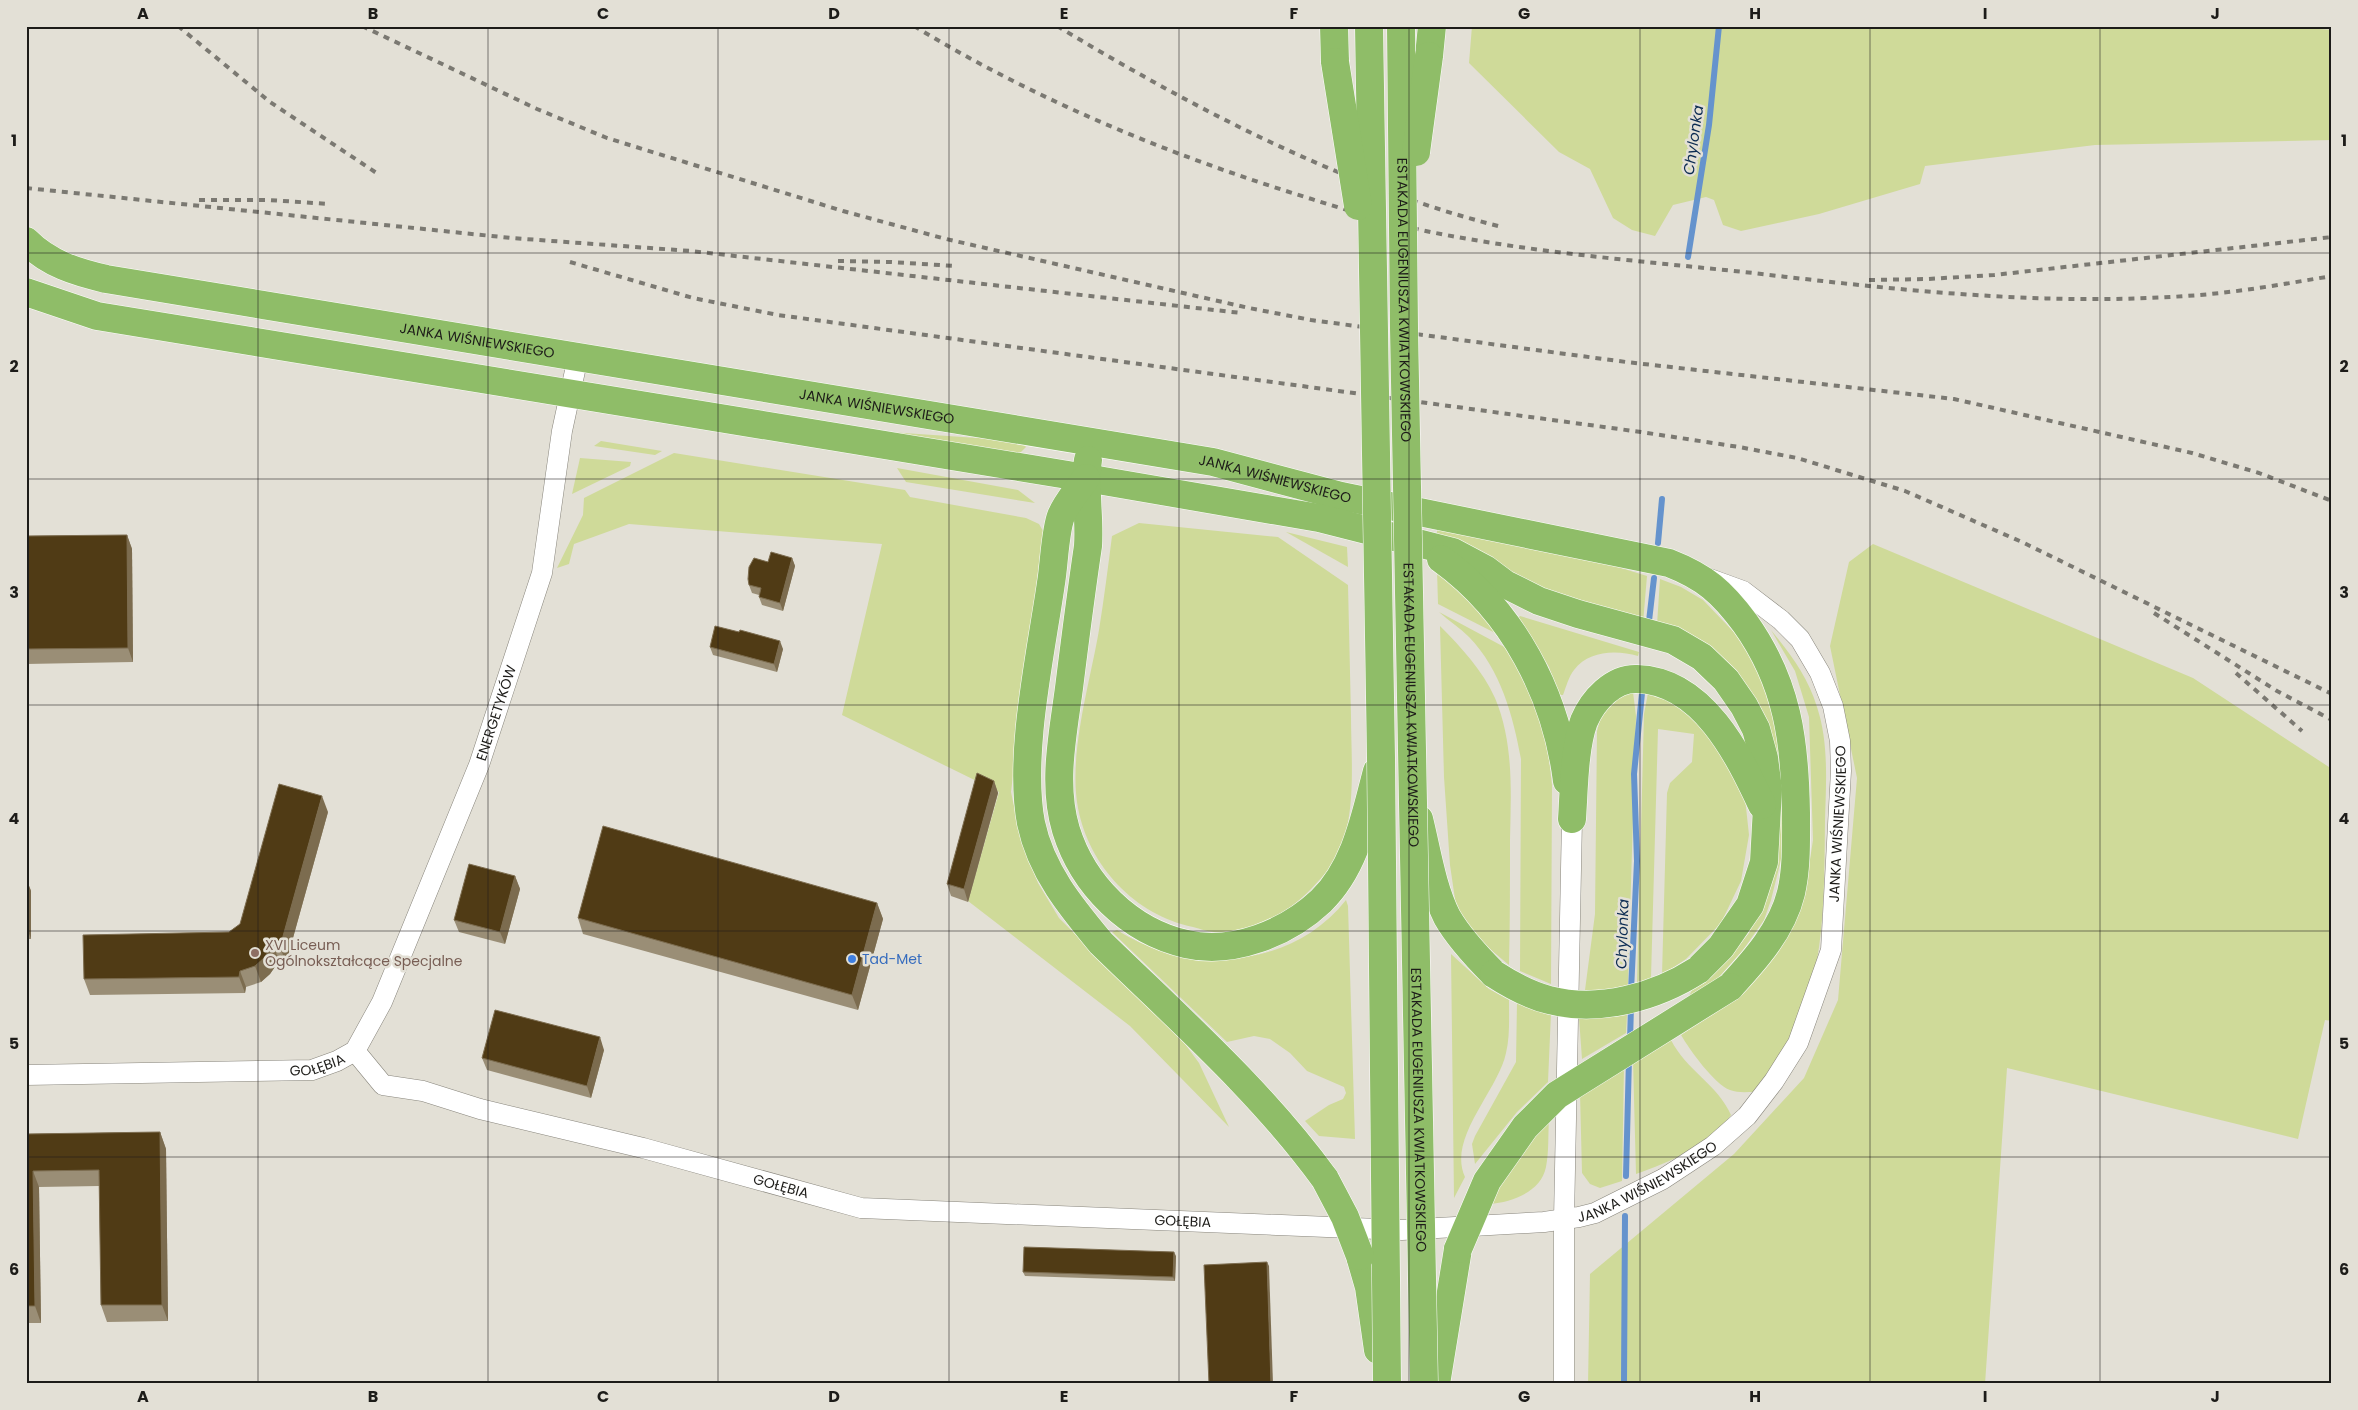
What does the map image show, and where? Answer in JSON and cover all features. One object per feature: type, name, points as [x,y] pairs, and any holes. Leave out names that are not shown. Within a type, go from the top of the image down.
[{"type":"highway","points":[[1334,26],[1335,62],[1374,306]]},
{"type":"highway","points":[[1369,26],[1381,758],[1387,1384]]},
{"type":"highway","name":"ESTAKADA EUGENIUSZA KWIATKOWSKIEGO","points":[[1401,26],[1424,1384]]},
{"type":"highway","points":[[1404,236],[1427,78],[1432,26]]},
{"type":"highway","name":"JANKA WIŚNIEWSKIEGO","points":[[26,241],[50,260],[73,271],[106,279],[1091,440],[1213,462],[1341,496],[1669,563],[1696,574]]},
{"type":"highway","name":"JANKA WIŚNIEWSKIEGO","points":[[26,292],[96,316],[1260,507],[1409,540]]},
{"type":"highway","points":[[1091,440],[1086,478],[1090,520],[1088,546],[1059,777],[1065,829],[1076,856],[1094,886],[1117,910],[1154,932],[1186,944],[1216,946],[1255,940],[1287,928],[1322,900],[1344,872],[1362,831],[1381,758]]},
{"type":"highway","points":[[1086,478],[1061,516],[1030,732],[1028,793],[1032,824],[1041,855],[1052,880],[1101,942],[1267,1105],[1298,1142],[1325,1179],[1352,1234],[1369,1287],[1383,1384]]},
{"type":"highway","points":[[1409,540],[1453,552],[1505,584],[1539,601],[1588,617],[1673,640],[1702,657],[1726,680],[1744,706],[1756,729],[1764,758],[1768,789],[1764,862],[1750,905],[1726,941],[1698,970],[1640,998],[1602,1003],[1569,1004],[1549,1000],[1517,988],[1494,974],[1461,938],[1447,916],[1437,890],[1413,796]]},
{"type":"highway","points":[[1409,540],[1436,555],[1467,580],[1522,646],[1550,707],[1564,758],[1572,819]]},
{"type":"highway","points":[[1436,1384],[1458,1248],[1487,1181],[1525,1127],[1557,1095],[1730,987],[1763,952],[1791,894],[1796,862],[1794,758],[1784,700],[1775,673],[1762,646],[1734,608],[1696,574]]},
{"type":"highway","points":[[1572,819],[1576,766],[1584,722],[1597,699],[1611,686],[1627,678],[1647,679],[1665,684],[1687,696],[1701,709],[1718,727],[1745,770],[1766,813]]},
{"type":"street","name":"ENERGETYKÓW","points":[[355,1051],[382,1002],[482,757],[542,574],[562,431],[572,394],[578,357]]},
{"type":"street","name":"JANKA WIŚNIEWSKIEGO","points":[[1564,1219],[1595,1213],[1663,1179],[1713,1146],[1747,1116],[1774,1082],[1798,1043],[1831,950],[1841,771],[1840,741],[1834,706],[1820,673],[1800,639],[1781,620],[1743,592],[1696,574]]},
{"type":"street","name":"JANKA WIŚNIEWSKIEGO","points":[[1564,1384],[1564,1219],[1572,819]]},
{"type":"street","name":"GOŁĘBIA","points":[[26,1075],[312,1070],[337,1062],[355,1051],[383,1085],[423,1091],[480,1109],[660,1153],[861,1208],[1402,1230],[1564,1219]]},
{"type":"green space","points":[[1472,26],[2283,26],[2332,30],[2332,140],[2095,145],[1925,166],[1920,184],[1819,214],[1741,231],[1723,225],[1714,200],[1706,197],[1673,205],[1655,236],[1632,230],[1613,218],[1590,169],[1559,152],[1469,63]]},
{"type":"green space","points":[[889,432],[1021,441],[1026,447],[1018,455]]},
{"type":"green space","points":[[601,441],[662,451],[655,455],[594,446]]},
{"type":"green space","points":[[674,453],[905,490],[910,497],[1026,518],[1039,524],[1043,531],[1011,792],[1021,840],[1038,883],[1059,918],[1185,1044],[1199,1063],[1229,1127],[1130,1026],[968,901],[999,792],[842,715],[882,544],[629,524],[574,544],[569,564],[557,568],[583,515],[584,498]]},
{"type":"green space","points":[[580,458],[631,462],[630,466],[572,494]]},
{"type":"green space","points":[[897,468],[1018,490],[1035,503],[906,482]]},
{"type":"green space","points":[[1139,523],[1278,537],[1348,585],[1352,786],[1344,839],[1336,859],[1302,898],[1281,913],[1257,925],[1233,931],[1213,932],[1172,921],[1152,911],[1118,885],[1092,849],[1084,829],[1078,808],[1076,787],[1078,742],[1099,630],[1112,536]]},
{"type":"green space","points":[[1437,530],[1592,559],[1647,576],[1643,623],[1593,611],[1437,540]]},
{"type":"green space","points":[[1286,532],[1347,547],[1348,567]]},
{"type":"green space","points":[[1873,544],[2193,678],[2332,769],[2332,1021],[2325,1020],[2298,1139],[2007,1068],[1985,1384],[1588,1384],[1590,1274],[1734,1154],[1804,1078],[1838,1000],[1857,778],[1830,646],[1849,562]]},
{"type":"green space","points":[[1437,570],[1509,640],[1438,604]]},
{"type":"green space","points":[[1660,579],[1681,587],[1703,600],[1752,651],[1780,731],[1785,844],[1771,900],[1764,920],[1743,950],[1719,977],[1695,996],[1689,996],[1692,990],[1727,961],[1749,933],[1762,906],[1772,744],[1657,625]]},
{"type":"green space","points":[[1439,612],[1508,649],[1525,679],[1540,717],[1549,759],[1552,785],[1551,984],[1520,971],[1521,759],[1514,726],[1504,694],[1490,664],[1469,637]]},
{"type":"green space","points":[[1520,616],[1639,652],[1638,656],[1621,653],[1595,655],[1580,663],[1569,678],[1563,695],[1559,695],[1549,667],[1518,618]]},
{"type":"green space","points":[[1440,626],[1484,678],[1495,698],[1506,733],[1511,786],[1509,965],[1472,934],[1456,906],[1450,865],[1444,777]]},
{"type":"green space","points":[[1771,630],[1804,676],[1821,721],[1825,749],[1826,778],[1823,905],[1817,960],[1811,987],[1803,1014],[1792,1040],[1754,1092],[1739,1092],[1724,1087],[1717,1081],[1696,1057],[1681,1035],[1721,1009],[1755,980],[1807,879],[1813,840],[1809,717],[1795,671]]},
{"type":"green space","points":[[1633,692],[1636,716],[1628,985],[1604,990],[1585,990],[1595,914],[1597,731],[1602,713],[1609,700]]},
{"type":"green space","points":[[1648,693],[1675,699],[1714,734],[1745,798],[1749,835],[1741,881],[1721,923],[1686,959],[1662,975],[1667,793],[1670,783],[1692,762],[1694,734],[1658,729],[1651,978],[1637,983],[1644,714]]},
{"type":"green space","points":[[1346,900],[1348,906],[1355,1139],[1319,1136],[1305,1121],[1329,1105],[1343,1099],[1346,1093],[1344,1087],[1307,1071],[1290,1053],[1270,1039],[1254,1036],[1227,1042],[1112,932],[1117,930],[1145,945],[1175,954],[1206,959],[1238,958],[1269,952],[1297,940],[1324,923]]},
{"type":"green space","points":[[1451,954],[1489,989],[1509,1000],[1509,1034],[1506,1053],[1494,1083],[1468,1131],[1461,1162],[1465,1177],[1454,1198]]},
{"type":"green space","points":[[1517,1002],[1551,1013],[1548,1082],[1517,1112],[1475,1164],[1472,1144],[1475,1136],[1516,1062]]},
{"type":"green space","points":[[1627,1015],[1626,1033],[1582,1059],[1579,1018]]},
{"type":"green space","points":[[1671,1040],[1677,1051],[1718,1095],[1731,1115],[1712,1136],[1688,1152],[1636,1174],[1633,1060]]},
{"type":"green space","points":[[1624,1066],[1622,1181],[1600,1188],[1590,1184],[1582,1173],[1580,1093]]},
{"type":"green space","points":[[1549,1119],[1548,1149],[1543,1176],[1532,1189],[1524,1194],[1507,1201],[1490,1204],[1503,1174]]},
{"type":"building","points":[[127,535],[128,648],[26,649],[26,536]]},
{"type":"building","points":[[771,552],[792,558],[780,603],[759,597],[761,588],[749,585],[749,567],[754,558],[768,562]]},
{"type":"building","points":[[715,626],[739,632],[740,630],[780,641],[774,664],[710,647]]},
{"type":"building","points":[[977,773],[994,781],[964,889],[947,884]]},
{"type":"building","points":[[279,784],[322,796],[280,947],[273,944],[264,958],[255,966],[240,971],[239,977],[84,979],[83,935],[229,932],[240,924]]},
{"type":"building","points":[[603,826],[877,903],[852,995],[578,918]]},
{"type":"building","points":[[469,864],[515,876],[500,932],[454,920]]},
{"type":"building","points":[[495,1010],[600,1037],[587,1086],[482,1058]]},
{"type":"building","points":[[160,1132],[162,1305],[101,1305],[99,1170],[33,1171],[35,1306],[26,1306],[26,1134]]},
{"type":"building","points":[[1024,1247],[1174,1252],[1173,1277],[1023,1272]]},
{"type":"building","points":[[1267,1262],[1271,1384],[1209,1384],[1204,1265]]},
{"type":"waterway","name":"Chylonka","points":[[1688,257],[1709,125],[1719,26]]},
{"type":"waterway","name":"Chylonka","points":[[1658,543],[1662,499]]},
{"type":"waterway","name":"Chylonka","points":[[1649,621],[1654,578]]},
{"type":"waterway","name":"Chylonka","points":[[1631,991],[1637,861],[1634,774],[1642,693]]},
{"type":"waterway","name":"Chylonka","points":[[1630,1041],[1631,1006]]},
{"type":"waterway","name":"Chylonka","points":[[1626,1176],[1629,1058]]},
{"type":"waterway","name":"Chylonka","points":[[1624,1384],[1625,1216]]},
{"type":"railway","points":[[178,26],[270,102],[378,174]]},
{"type":"railway","points":[[362,26],[537,109],[607,138],[843,211],[946,239],[1249,308],[1311,320],[1626,362],[1954,399],[2192,453],[2259,473],[2332,501]]},
{"type":"railway","points":[[914,26],[1002,75],[1048,98],[1140,139],[1235,174],[1384,221],[1484,242],[1599,257],[1861,285],[2023,298],[2132,299],[2204,295],[2332,276]]},
{"type":"railway","points":[[1057,26],[1163,87],[1272,143],[1385,191],[1502,227]]},
{"type":"railway","points":[[26,188],[511,238],[691,251],[1241,313]]},
{"type":"railway","points":[[199,200],[269,200],[329,204]]},
{"type":"railway","points":[[1869,280],[1994,275],[2332,237]]},
{"type":"railway","points":[[838,261],[955,266]]},
{"type":"railway","points":[[570,262],[693,298],[778,315],[1641,432],[1797,458],[1905,491],[2022,542],[2332,694]]},
{"type":"railway","points":[[2154,613],[2277,691],[2332,720]]},
{"type":"railway","points":[[2236,673],[2302,731]]},
{"type":"place","name":"XVI Liceum Ogólnokształcące Specjalne","points":[[255,953]]},
{"type":"place","name":"Tad-Met","points":[[852,959]]}]
